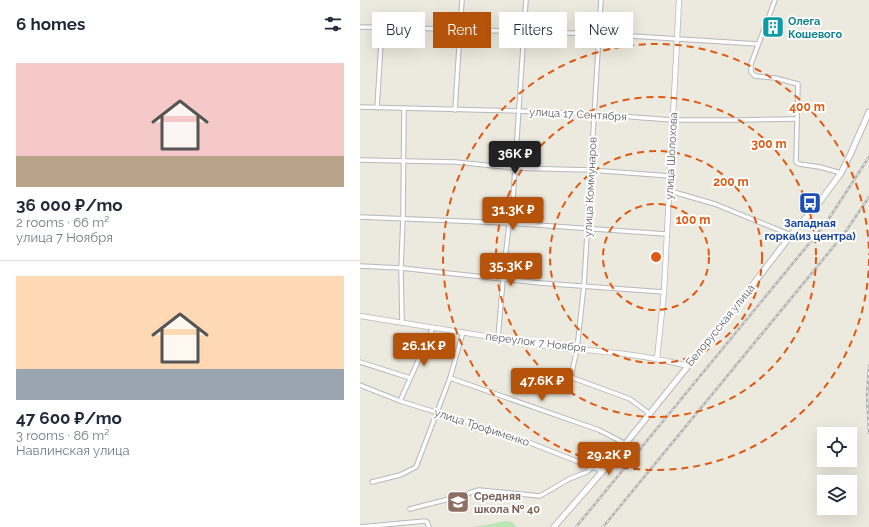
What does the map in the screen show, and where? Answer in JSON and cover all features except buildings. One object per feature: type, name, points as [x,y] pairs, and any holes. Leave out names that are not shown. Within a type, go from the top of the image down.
[{"type":"main road","name":"Белорусская улица","points":[[554,527],[626,444],[791,235],[821,200],[841,173],[869,112]]},
{"type":"street","points":[[461,12],[462,0]]},
{"type":"street","points":[[525,12],[526,0]]},
{"type":"street","name":"улица Коммунаров","points":[[601,0],[601,12]]},
{"type":"street","name":"улица Шолохова","points":[[657,359],[664,292],[679,0]]},
{"type":"street","points":[[775,0],[751,64],[751,72],[755,76],[774,78],[798,84],[796,162],[799,164],[820,167],[841,173]]},
{"type":"street","points":[[360,27],[372,27]]},
{"type":"street","points":[[633,36],[758,44]]},
{"type":"street","points":[[377,108],[381,48]]},
{"type":"street","points":[[455,110],[459,48]]},
{"type":"street","points":[[498,338],[508,223],[513,199],[523,48]]},
{"type":"street","name":"улица Коммунаров","points":[[599,48],[593,114],[584,285],[577,349],[571,375],[572,378],[630,399],[650,414]]},
{"type":"street","name":"улица 17 Сентября","points":[[360,108],[518,111],[593,114],[672,120],[797,119]]},
{"type":"street","points":[[402,323],[401,268],[404,108]]},
{"type":"street","points":[[360,160],[455,162],[514,168],[590,170],[670,176]]},
{"type":"street","points":[[670,191],[715,204],[791,235]]},
{"type":"street","points":[[360,217],[508,223],[666,234]]},
{"type":"street","points":[[360,266],[401,268],[540,283],[664,292]]},
{"type":"street","name":"переулок 7 Ноября","points":[[360,316],[560,348],[592,350],[657,359],[688,366]]},
{"type":"street","points":[[400,400],[433,328]]},
{"type":"street","points":[[372,482],[400,475],[415,468],[450,378],[463,332]]},
{"type":"street","points":[[360,362],[410,378]]},
{"type":"street","points":[[450,378],[599,430],[626,444]]},
{"type":"street","name":"улица Трофименко","points":[[360,384],[400,400],[515,436],[602,471]]},
{"type":"street","points":[[410,508],[479,490],[540,496],[569,479],[587,472],[592,467]]},
{"type":"street","points":[[360,527],[396,526],[425,521],[427,522],[428,527]]},
{"type":"green space","points":[[506,521],[512,522],[517,527],[474,527]]},
{"type":"railway","points":[[576,527],[826,223],[869,157]]},
{"type":"railway","points":[[603,527],[844,234],[869,197]]},
{"type":"railway","points":[[869,366],[867,396],[869,433]]},
{"type":"place","name":"Олега Кошевого","points":[[773,27]]},
{"type":"place","name":"Западная горка(из центра)","points":[[810,203]]},
{"type":"place","name":"Средняя школа № 40","points":[[458,502]]}]
